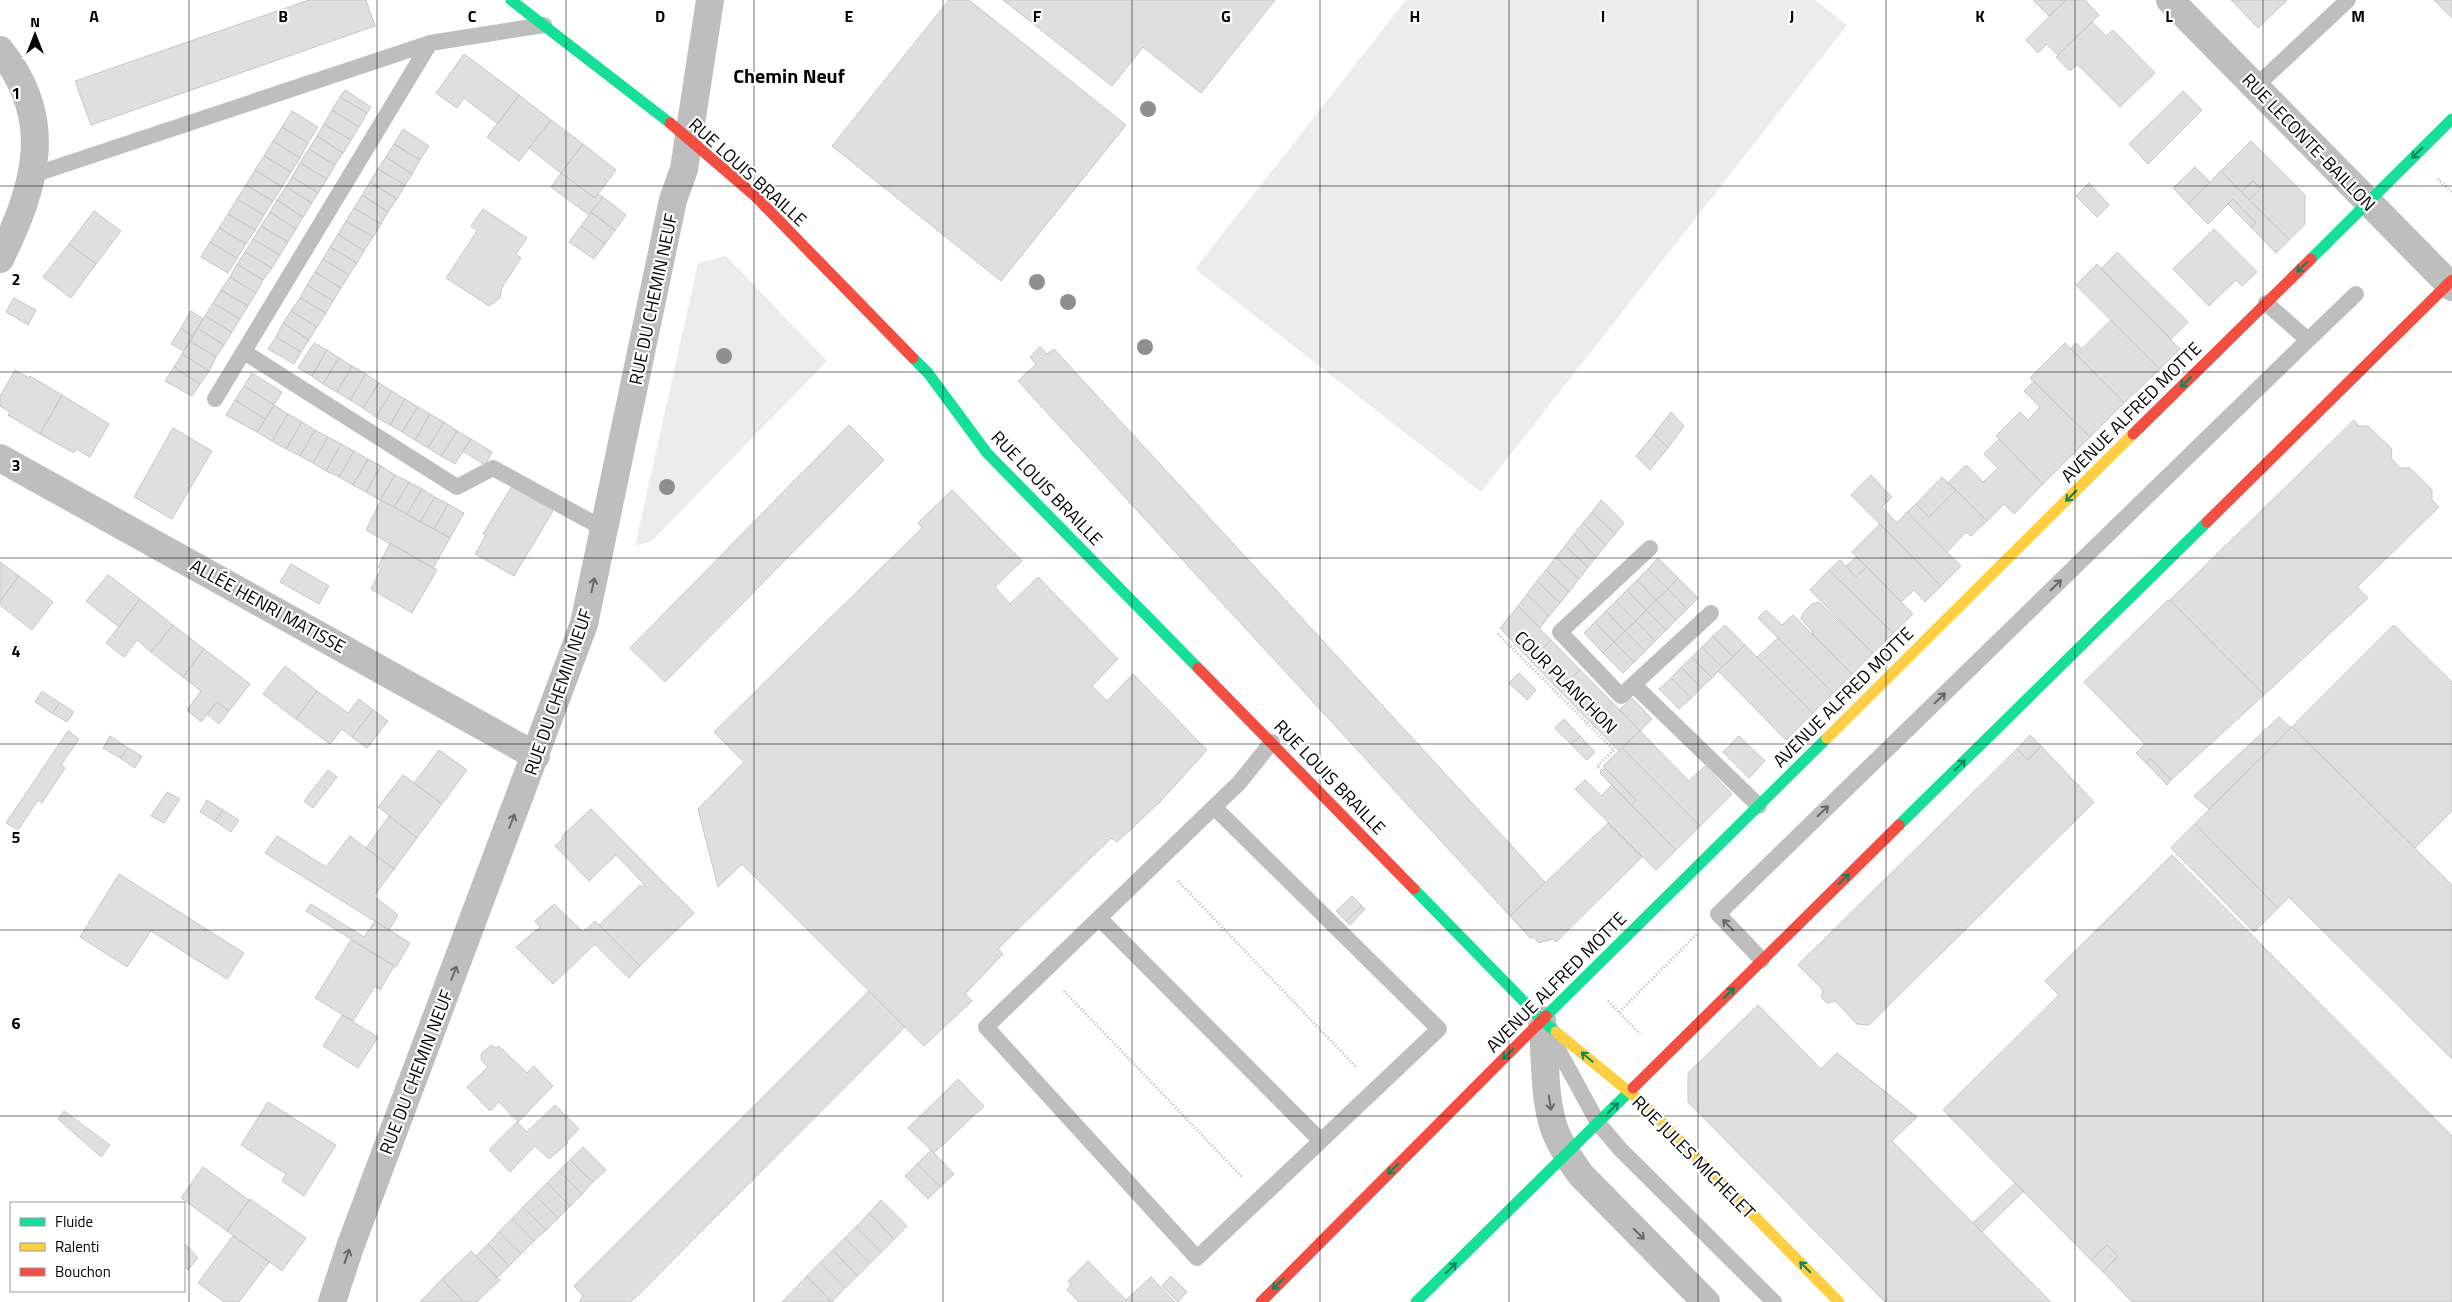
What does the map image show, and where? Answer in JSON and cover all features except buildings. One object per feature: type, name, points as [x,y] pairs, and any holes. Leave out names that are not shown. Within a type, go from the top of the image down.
[{"type":"main road","name":"RUE LOUIS BRAILLE","points":[[511,0],[646,103],[754,195],[941,387],[976,440],[987,453],[1272,742],[1542,1020]]},
{"type":"main road","name":"AVENUE ALFRED MOTTE","points":[[1261,1302],[1584,978],[2451,121]]},
{"type":"main road","points":[[1416,1302],[2451,284]]},
{"type":"main road","name":"RUE JULES MICHELET","points":[[1542,1020],[1629,1092],[1839,1302]]},
{"type":"street","name":"RUE DU CHEMIN NEUF","points":[[332,1302],[350,1247],[584,624],[606,530],[673,200],[684,169],[710,0]]},
{"type":"street","name":"RUE LECONTE-BAILLON","points":[[2170,0],[2451,284]]},
{"type":"street","points":[[0,50],[18,74],[32,114],[34,134],[33,175],[18,223],[0,259]]},
{"type":"street","name":"ALLÉE HENRI MATISSE","points":[[0,458],[536,756]]},
{"type":"street","points":[[1542,1020],[1549,1100],[1554,1127],[1566,1154],[1581,1175],[1706,1302]]},
{"type":"lane","points":[[2256,86],[2348,0]]},
{"type":"lane","points":[[33,175],[430,43],[544,25]]},
{"type":"lane","points":[[215,399],[430,43]]},
{"type":"lane","points":[[1762,960],[1718,914],[2356,294]]},
{"type":"lane","points":[[2266,302],[2308,340]]},
{"type":"lane","points":[[244,352],[456,487],[493,468],[606,530]]},
{"type":"lane","points":[[1650,548],[1560,632],[1621,696],[1711,613]]},
{"type":"lane","points":[[1634,684],[1758,806]]},
{"type":"lane","points":[[1214,807],[1439,1029],[1197,1258],[986,1027],[1158,861],[1214,807],[1239,783],[1272,742]]},
{"type":"lane","points":[[1099,918],[1321,1141]]},
{"type":"lane","points":[[1542,1020],[1598,1123],[1634,1163],[1774,1302]]},
{"type":"path","name":"COUR PLANCHON","points":[[1498,634],[1614,750],[1597,766],[1602,771]]},
{"type":"path","points":[[1158,861],[1376,1088]]},
{"type":"path","points":[[1619,1012],[1718,914]]},
{"type":"path","points":[[1044,971],[1261,1198]]},
{"type":"path","points":[[1584,978],[1664,1058]]},
{"type":"shaded area","points":[[1406,0],[1815,0],[1847,25],[1481,492],[1195,269]]},
{"type":"shaded area","points":[[726,256],[827,361],[652,541],[635,546],[698,263]]},
{"type":"traffic: fast","points":[[511,0],[670,123]]},
{"type":"traffic: fast","points":[[2311,259],[2452,119]]},
{"type":"traffic: fast","points":[[913,358],[928,373],[987,453],[1198,668]]},
{"type":"traffic: fast","points":[[1899,825],[2207,522]]},
{"type":"traffic: fast","points":[[1546,1016],[1827,738]]},
{"type":"traffic: fast","points":[[1414,889],[1556,1032]]},
{"type":"traffic: fast","points":[[1416,1302],[1633,1088]]},
{"type":"traffic: slow","points":[[1827,738],[2133,434]]},
{"type":"traffic: slow","points":[[1556,1032],[1644,1104],[1839,1302]]},
{"type":"traffic: jam","points":[[670,123],[754,195],[913,358]]},
{"type":"traffic: jam","points":[[2133,434],[2311,259]]},
{"type":"traffic: jam","points":[[2207,522],[2452,280]]},
{"type":"traffic: jam","points":[[1198,668],[1414,889]]},
{"type":"traffic: jam","points":[[1633,1088],[1899,825]]},
{"type":"traffic: jam","points":[[1261,1302],[1546,1016]]},
{"type":"district","name":"Chemin Neuf","points":[[789,75]]}]
